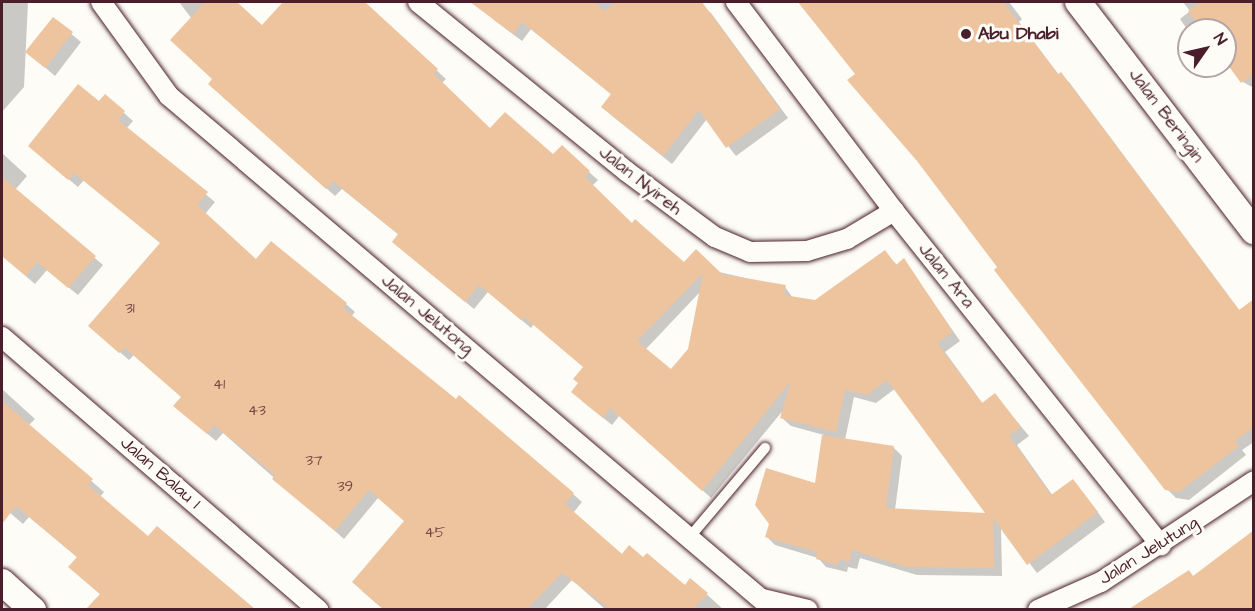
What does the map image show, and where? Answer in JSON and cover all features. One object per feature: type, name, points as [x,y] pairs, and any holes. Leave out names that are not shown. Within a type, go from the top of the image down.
[{"type":"street","name":"Jalan Jelutong","points":[[101,2],[169,96],[768,604]]},
{"type":"street","name":"Jalan Nyireh","points":[[418,2],[626,171],[715,237],[750,252],[807,251],[847,239],[894,211]]},
{"type":"street","name":"Jalan Ara","points":[[736,2],[894,211],[1161,546]]},
{"type":"street","name":"Jalan Beringin","points":[[1078,2],[1254,231]]},
{"type":"street","name":"Jalan Balau 1","points":[[2,337],[318,609]]},
{"type":"street","name":"Jalan Jelutung","points":[[1038,609],[1101,582],[1161,546],[1254,481]]},
{"type":"street","points":[[2,582],[33,609]]},
{"type":"street","points":[[768,604],[808,609]]},
{"type":"lane","points":[[689,538],[765,448]]},
{"type":"building","points":[[205,2],[237,2],[262,25],[283,2],[365,2],[438,69],[434,74],[490,128],[505,112],[553,154],[562,145],[590,171],[585,177],[632,223],[635,219],[684,262],[696,249],[722,274],[786,285],[784,295],[815,300],[885,250],[896,265],[904,258],[953,332],[937,343],[982,403],[995,393],[1021,427],[1009,436],[1051,495],[1073,479],[1098,512],[1027,565],[993,518],[994,568],[907,567],[852,550],[849,562],[839,559],[838,565],[816,559],[817,552],[765,537],[769,524],[755,505],[766,468],[815,483],[822,435],[894,446],[886,508],[985,513],[887,380],[867,395],[845,390],[836,432],[780,418],[791,381],[702,491],[610,408],[603,418],[571,392],[578,383],[573,379],[583,367],[524,317],[521,320],[479,285],[465,302],[392,242],[398,234],[333,181],[326,189],[208,84],[212,79],[170,40]],"holes":[[[703,273],[688,349],[671,369],[637,341]]]},
{"type":"building","points":[[470,2],[594,2],[605,11],[616,2],[702,2],[780,109],[726,148],[699,110],[663,156],[601,107],[611,94],[522,22],[513,34]]},
{"type":"building","points":[[798,2],[1003,2],[1058,74],[1061,72],[1239,310],[1254,299],[1254,427],[1235,441],[1239,446],[1179,492],[1165,490],[994,270],[997,267],[917,161],[847,80],[855,74]]},
{"type":"building","points":[[1201,2],[1254,2],[1254,74],[1241,83],[1237,78],[1237,18],[1193,18],[1188,11]]},
{"type":"building","points":[[53,17],[73,32],[45,68],[25,52]]},
{"type":"building","points":[[78,84],[99,101],[105,94],[125,111],[118,120],[208,192],[197,205],[256,259],[271,241],[347,303],[343,308],[456,399],[459,395],[574,493],[565,504],[622,554],[629,545],[643,557],[647,553],[685,585],[690,578],[708,593],[693,609],[610,609],[562,573],[527,609],[383,609],[352,582],[404,521],[369,490],[335,531],[272,479],[275,475],[214,425],[207,434],[173,406],[181,397],[125,348],[119,353],[88,326],[160,243],[74,173],[68,180],[28,146]]},
{"type":"building","points":[[2,177],[96,256],[68,288],[37,262],[26,276],[2,256]]},
{"type":"building","points":[[2,401],[93,479],[88,485],[148,536],[157,526],[255,609],[86,609],[100,594],[68,567],[77,557],[16,506],[2,524]]},
{"type":"building","points":[[1254,530],[1254,609],[1129,609],[1189,570],[1193,576]]},
{"type":"place","name":"Abu Dhabi","points":[[966,34]]}]
